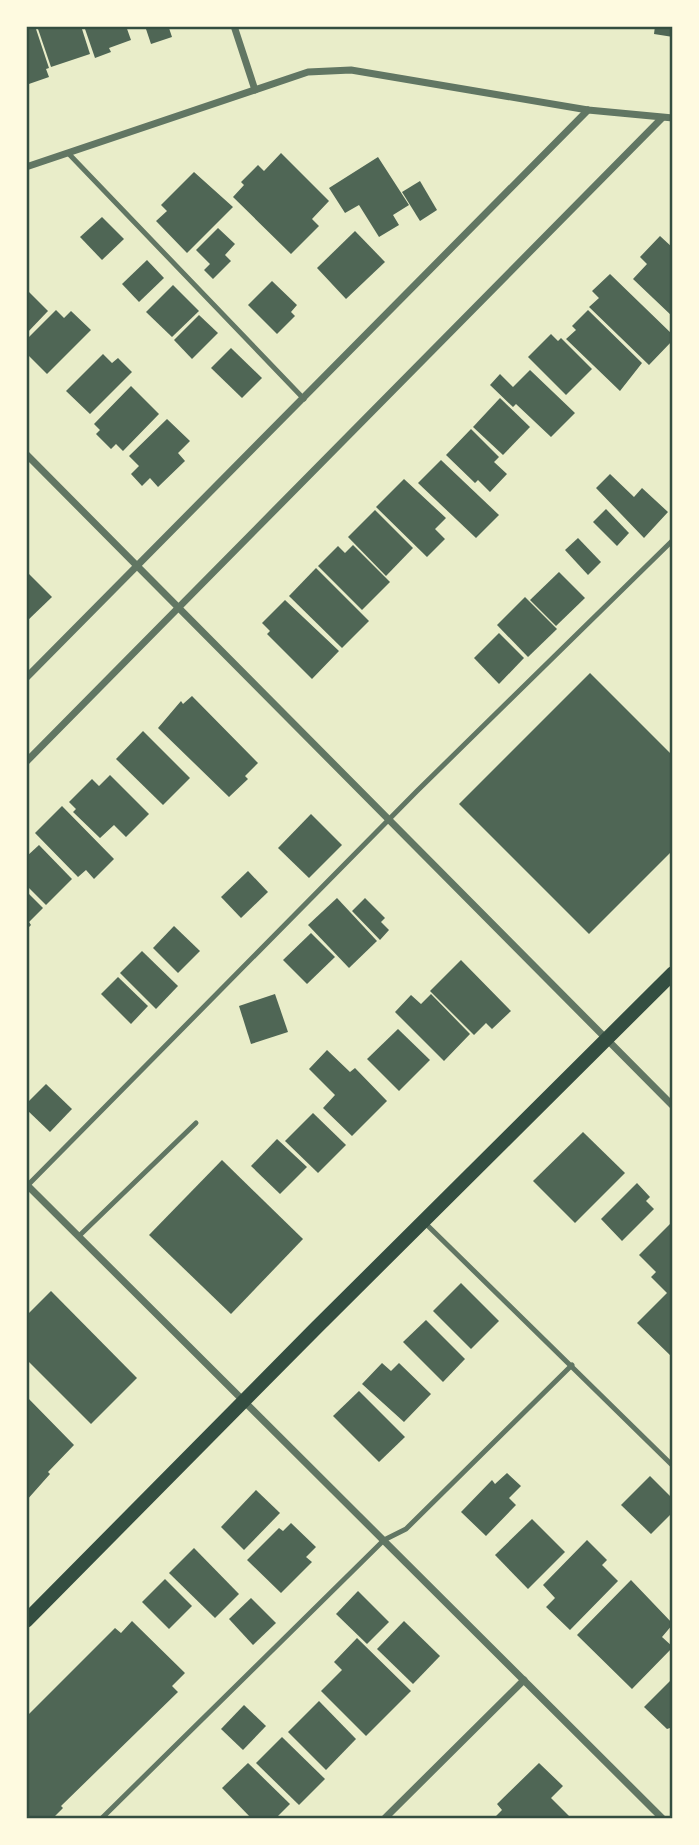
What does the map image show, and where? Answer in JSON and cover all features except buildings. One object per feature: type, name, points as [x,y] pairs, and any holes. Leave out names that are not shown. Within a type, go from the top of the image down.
[{"type":"main road","points":[[26,1621],[673,973]]},
{"type":"street","points":[[234,26],[255,90]]},
{"type":"street","points":[[26,167],[308,72],[351,70],[588,110],[673,118]]},
{"type":"street","points":[[26,678],[588,110]]},
{"type":"street","points":[[26,762],[662,118]]},
{"type":"street","points":[[26,454],[673,1106]]},
{"type":"street","points":[[27,1185],[663,1819]]},
{"type":"street","points":[[384,1819],[524,1680]]},
{"type":"lane","points":[[68,153],[304,399]]},
{"type":"lane","points":[[27,1185],[390,819],[673,540]]},
{"type":"lane","points":[[79,1236],[196,1122]]},
{"type":"lane","points":[[423,1222],[673,1466]]},
{"type":"lane","points":[[102,1819],[384,1540],[406,1529],[572,1365]]}]
